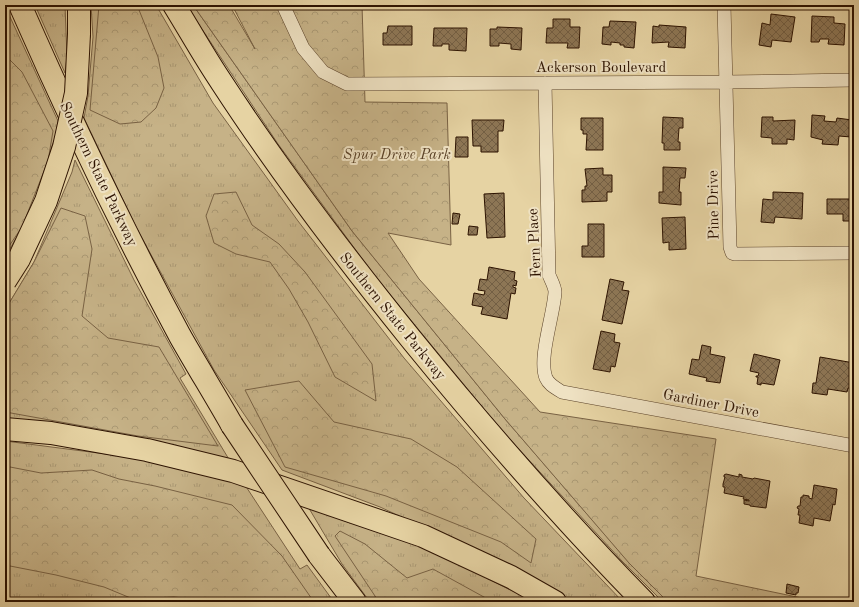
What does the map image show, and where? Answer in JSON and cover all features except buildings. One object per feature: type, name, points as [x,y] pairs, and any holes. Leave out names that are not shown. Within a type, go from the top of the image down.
[{"type":"highway","name":"Southern State Parkway","points":[[20,5],[91,160],[130,239],[181,336],[232,425],[319,555],[355,602]]},
{"type":"highway","points":[[5,282],[19,259],[46,201],[64,147],[76,93],[79,34],[78,5]]},
{"type":"highway","name":"Southern State Parkway","points":[[174,5],[222,83],[292,185],[365,283],[528,479],[594,551],[644,602]]},
{"type":"highway","points":[[5,429],[51,433],[147,450],[233,470],[423,536],[511,577],[555,602]]},
{"type":"street","name":"Ackerson Boulevard","points":[[283,5],[303,48],[323,72],[347,84],[854,80]]},
{"type":"street","points":[[724,5],[726,82]]},
{"type":"street","name":"Pine Drive","points":[[726,82],[730,247],[732,253],[854,253]]},
{"type":"street","name":"Fern Place","points":[[544,83],[549,275],[555,291],[545,354],[545,369],[546,378],[552,385],[562,392]]},
{"type":"street","name":"Gardiner Drive","points":[[562,392],[854,446]]},
{"type":"green space","points":[[35,5],[65,5],[67,57],[65,73]]},
{"type":"green space","points":[[91,5],[156,5],[213,103],[298,221],[404,358],[524,498],[623,602],[571,602],[492,559],[380,507],[282,470],[214,370],[137,229],[84,118],[88,96],[93,37]]},
{"type":"green space","points":[[99,5],[137,5],[158,57],[164,88],[156,108],[141,122],[120,124],[90,110]]},
{"type":"green space","points":[[186,5],[193,5],[352,231],[505,419],[626,559],[668,602],[663,602],[622,561],[503,432],[377,279],[278,144]]},
{"type":"green space","name":"Spur Drive Park","points":[[193,5],[229,5],[255,49],[232,5],[362,5],[365,102],[447,103],[451,245],[388,233],[419,279],[540,412],[716,439],[696,576],[821,602],[668,602],[629,563],[505,419],[352,231]]},
{"type":"green space","points":[[5,6],[58,121],[55,138],[22,227],[5,258]]},
{"type":"green space","points":[[5,55],[22,72],[53,131],[48,161],[22,227],[5,252]]},
{"type":"green space","points":[[75,160],[134,280],[186,374],[180,378],[230,461],[5,421],[5,310],[34,262],[72,172]]},
{"type":"green space","points":[[236,192],[252,225],[279,244],[305,272],[372,364],[376,401],[335,377],[308,322],[289,289],[270,262],[236,254],[214,243],[206,216],[214,194]]},
{"type":"green space","points":[[61,208],[85,216],[92,249],[82,316],[108,338],[159,347],[218,446],[138,436],[5,412],[5,310],[34,262]]},
{"type":"green space","points":[[299,381],[334,422],[411,439],[457,467],[536,539],[531,563],[501,542],[386,496],[285,467],[245,390]]},
{"type":"green space","points":[[5,441],[137,458],[243,482],[300,569],[307,565],[334,602],[5,602]]},
{"type":"green space","points":[[5,466],[41,473],[92,470],[119,479],[155,486],[232,505],[282,556],[314,602],[202,602],[200,600],[174,597],[133,599],[104,587],[56,575],[5,565]]},
{"type":"green space","points":[[307,505],[350,523],[352,519],[435,552],[534,602],[370,602],[342,564]]},
{"type":"green space","points":[[340,531],[365,544],[407,578],[433,569],[493,602],[379,602],[335,536]]}]
